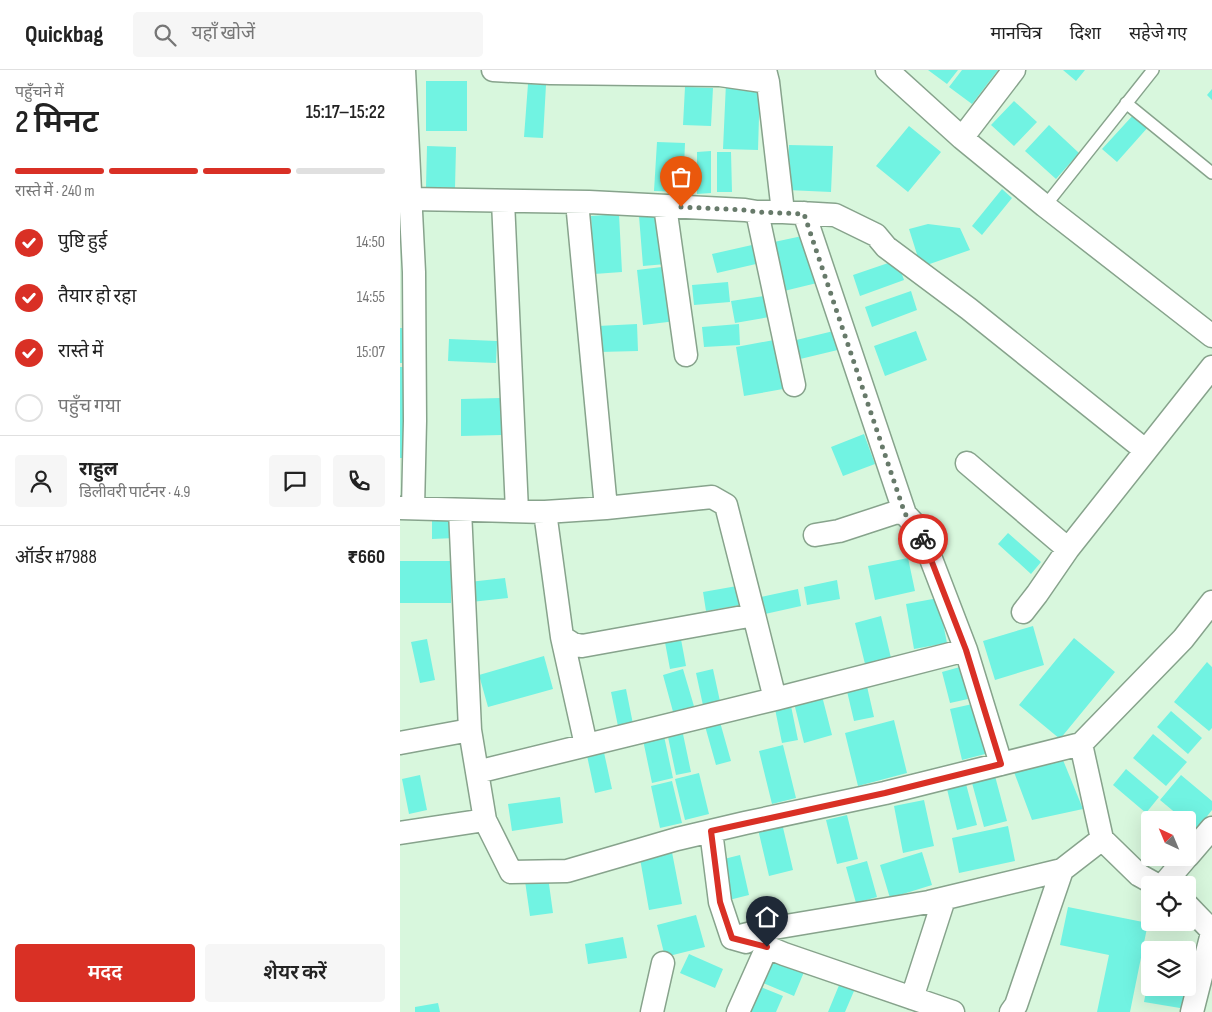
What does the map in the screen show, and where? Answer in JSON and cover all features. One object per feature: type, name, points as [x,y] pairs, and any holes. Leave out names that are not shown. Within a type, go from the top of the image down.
[{"type":"street","points":[[404,70],[414,272],[415,421],[406,508],[545,512],[712,497],[726,505],[775,699]]},
{"type":"street","points":[[493,70],[550,73],[618,72],[766,76],[794,213],[905,514],[917,527],[922,538],[966,650],[1001,764]]},
{"type":"street","points":[[887,70],[962,138],[1045,206],[1212,336]]},
{"type":"street","points":[[962,138],[1014,70]]},
{"type":"street","points":[[410,199],[577,202],[835,215],[876,235],[886,247],[969,309],[1145,450]]},
{"type":"street","points":[[503,201],[517,511]]},
{"type":"street","points":[[577,202],[606,508]]},
{"type":"street","points":[[665,206],[686,355]]},
{"type":"street","points":[[757,212],[794,385]]},
{"type":"street","points":[[1023,612],[1068,549],[1212,367]]},
{"type":"street","points":[[967,463],[1068,549]]},
{"type":"street","points":[[460,510],[470,730],[485,820],[511,872],[567,871],[677,839],[885,793],[1081,744],[1183,639],[1212,602]]},
{"type":"street","points":[[545,512],[562,637],[586,745]]},
{"type":"street","points":[[815,535],[839,531],[897,512],[905,514]]},
{"type":"street","points":[[562,637],[582,646],[754,615]]},
{"type":"street","points":[[477,772],[966,650]]},
{"type":"street","points":[[400,743],[470,730]]},
{"type":"street","points":[[1081,744],[1102,839],[1141,876]]},
{"type":"street","points":[[400,833],[485,820]]},
{"type":"street","points":[[1196,847],[1212,828]]},
{"type":"street","points":[[711,831],[720,902],[732,938]]},
{"type":"street","points":[[732,938],[768,929],[929,902],[1062,870],[1102,839]]},
{"type":"street","points":[[1171,876],[1179,866]]},
{"type":"street","points":[[1011,1012],[1016,1005],[1062,870]]},
{"type":"street","points":[[912,998],[944,898]]},
{"type":"street","points":[[1192,1012],[1212,932],[1196,915]]},
{"type":"street","points":[[732,938],[767,947],[953,1012]]},
{"type":"street","points":[[738,1012],[767,947]]},
{"type":"street","points":[[652,1012],[663,963]]},
{"type":"lane","points":[[1045,206],[1153,70]]},
{"type":"lane","points":[[1126,103],[1212,173]]},
{"type":"building","points":[[928,70],[958,70],[947,84]]},
{"type":"building","points":[[962,70],[998,70],[972,104],[949,87]]},
{"type":"building","points":[[1063,70],[1085,70],[1076,81]]},
{"type":"building","points":[[426,81],[467,81],[467,131],[426,131]]},
{"type":"building","points":[[726,83],[760,84],[758,150],[723,149]]},
{"type":"building","points":[[528,84],[546,85],[543,138],[524,137]]},
{"type":"building","points":[[685,87],[713,88],[711,126],[683,125]]},
{"type":"building","points":[[1212,89],[1212,100],[1207,95]]},
{"type":"building","points":[[1014,101],[1037,122],[1014,146],[991,125]]},
{"type":"building","points":[[1135,113],[1149,126],[1117,162],[1102,149]]},
{"type":"building","points":[[1049,125],[1079,153],[1056,179],[1025,151]]},
{"type":"building","points":[[909,126],[941,152],[908,192],[876,166]]},
{"type":"building","points":[[657,142],[685,143],[683,192],[654,191]]},
{"type":"building","points":[[789,145],[833,146],[831,192],[787,190]]},
{"type":"building","points":[[427,146],[456,147],[455,188],[426,187]]},
{"type":"building","points":[[711,151],[711,193],[697,194],[697,152]]},
{"type":"building","points":[[717,152],[731,152],[732,192],[717,192]]},
{"type":"building","points":[[1002,189],[1012,198],[982,235],[972,226]]},
{"type":"building","points":[[619,214],[622,272],[594,274],[591,216]]},
{"type":"building","points":[[662,214],[666,264],[643,266],[639,216]]},
{"type":"building","points":[[928,224],[960,228],[970,250],[921,267],[909,229]]},
{"type":"building","points":[[807,235],[817,283],[784,291],[774,242]]},
{"type":"building","points":[[752,245],[756,264],[717,273],[712,254]]},
{"type":"building","points":[[897,260],[904,280],[860,296],[853,275]]},
{"type":"building","points":[[670,266],[676,321],[643,325],[637,270]]},
{"type":"building","points":[[728,282],[730,302],[694,305],[692,285]]},
{"type":"building","points":[[911,291],[917,310],[872,327],[865,307]]},
{"type":"building","points":[[771,295],[775,316],[735,323],[731,301]]},
{"type":"building","points":[[637,324],[638,351],[599,352],[598,326]]},
{"type":"building","points":[[739,324],[740,345],[704,347],[702,327]]},
{"type":"building","points":[[400,328],[404,328],[402,363],[400,363]]},
{"type":"building","points":[[842,329],[846,348],[796,360],[792,341]]},
{"type":"building","points":[[916,331],[927,360],[885,376],[874,346]]},
{"type":"building","points":[[449,339],[497,341],[496,363],[448,361]]},
{"type":"building","points":[[774,340],[783,389],[744,396],[736,347]]},
{"type":"building","points":[[400,367],[406,367],[402,458],[400,458]]},
{"type":"building","points":[[501,398],[502,435],[461,436],[461,399]]},
{"type":"building","points":[[864,434],[875,464],[843,476],[831,447]]},
{"type":"building","points":[[432,514],[454,516],[455,538],[432,539]]},
{"type":"building","points":[[1008,533],[1041,562],[1031,574],[998,544]]},
{"type":"building","points":[[908,558],[915,591],[875,600],[868,566]]},
{"type":"building","points":[[400,561],[451,561],[451,603],[400,603]]},
{"type":"building","points":[[505,578],[508,598],[471,602],[469,582]]},
{"type":"building","points":[[837,580],[840,599],[807,605],[804,587]]},
{"type":"building","points":[[737,586],[740,605],[706,611],[703,592]]},
{"type":"building","points":[[798,589],[801,606],[765,614],[761,597]]},
{"type":"building","points":[[938,598],[947,643],[914,649],[906,604]]},
{"type":"building","points":[[881,616],[891,658],[865,664],[855,623]]},
{"type":"building","points":[[1033,626],[1044,665],[995,680],[983,641]]},
{"type":"building","points":[[680,634],[686,666],[670,669],[664,637]]},
{"type":"building","points":[[1074,638],[1115,672],[1060,739],[1019,705]]},
{"type":"building","points":[[427,639],[435,680],[420,683],[411,642]]},
{"type":"building","points":[[544,656],[553,689],[488,707],[479,675]]},
{"type":"building","points":[[1207,662],[1212,667],[1212,728],[1209,731],[1174,702]]},
{"type":"building","points":[[960,667],[968,699],[950,703],[942,672]]},
{"type":"building","points":[[683,669],[696,713],[675,719],[663,675]]},
{"type":"building","points":[[713,669],[721,706],[704,710],[696,673]]},
{"type":"building","points":[[866,682],[874,717],[854,721],[846,687]]},
{"type":"building","points":[[626,689],[634,729],[619,731],[611,692]]},
{"type":"building","points":[[822,696],[832,735],[804,743],[794,703]]},
{"type":"building","points":[[977,703],[989,753],[962,760],[950,709]]},
{"type":"building","points":[[791,706],[798,740],[782,743],[775,709]]},
{"type":"building","points":[[1171,711],[1202,738],[1188,754],[1157,727]]},
{"type":"building","points":[[894,720],[907,773],[858,786],[845,733]]},
{"type":"building","points":[[720,722],[731,761],[716,765],[705,726]]},
{"type":"building","points":[[683,734],[691,772],[676,775],[668,737]]},
{"type":"building","points":[[1153,734],[1187,762],[1166,786],[1133,758]]},
{"type":"building","points":[[664,736],[673,778],[652,783],[643,740]]},
{"type":"building","points":[[783,745],[796,798],[772,804],[759,751]]},
{"type":"building","points":[[603,748],[612,789],[595,793],[586,751]]},
{"type":"building","points":[[1063,760],[1083,809],[1032,820],[1014,772]]},
{"type":"building","points":[[1126,769],[1159,797],[1148,811],[1144,811],[1113,785]]},
{"type":"building","points":[[699,773],[709,814],[685,820],[675,779]]},
{"type":"building","points":[[420,775],[427,810],[409,814],[402,779]]},
{"type":"building","points":[[1181,775],[1212,801],[1212,810],[1196,830],[1196,811],[1173,811],[1160,800]]},
{"type":"building","points":[[995,776],[1007,821],[984,827],[972,783]]},
{"type":"building","points":[[672,781],[682,823],[660,828],[651,786]]},
{"type":"building","points":[[966,784],[977,825],[957,830],[947,789]]},
{"type":"building","points":[[560,797],[563,823],[512,831],[508,804]]},
{"type":"building","points":[[924,800],[934,846],[903,853],[894,806]]},
{"type":"building","points":[[847,815],[858,859],[837,864],[826,820]]},
{"type":"building","points":[[781,819],[793,870],[769,876],[757,825]]},
{"type":"building","points":[[1008,826],[1015,861],[959,873],[952,838]]},
{"type":"building","points":[[671,847],[682,904],[649,910],[639,853]]},
{"type":"building","points":[[922,852],[932,885],[890,898],[880,865]]},
{"type":"building","points":[[740,855],[749,895],[729,900],[720,860]]},
{"type":"building","points":[[867,861],[877,897],[856,903],[846,867]]},
{"type":"building","points":[[548,877],[553,913],[530,916],[525,881]]},
{"type":"building","points":[[1068,907],[1141,922],[1141,931],[1146,931],[1144,941],[1141,941],[1141,958],[1130,1012],[1097,1012],[1109,955],[1060,945]]},
{"type":"building","points":[[696,915],[705,947],[665,957],[657,925]]},
{"type":"building","points":[[623,937],[627,958],[588,964],[585,944]]},
{"type":"building","points":[[689,954],[723,969],[715,988],[680,973]]},
{"type":"building","points":[[771,958],[804,972],[794,996],[761,982]]},
{"type":"building","points":[[842,978],[857,984],[845,1012],[828,1012]]},
{"type":"building","points":[[761,987],[783,996],[776,1012],[750,1012]]},
{"type":"building","points":[[1145,996],[1189,996],[1186,1009],[1144,1002]]},
{"type":"building","points":[[438,1003],[440,1012],[415,1012],[415,1007]]},
{"type":"way so far","points":[[681,207],[804,214],[905,514],[917,527],[923,539]]},
{"type":"route","points":[[767,947],[732,938],[720,902],[711,831],[745,822],[885,793],[1001,764],[966,650],[923,539]]}]
